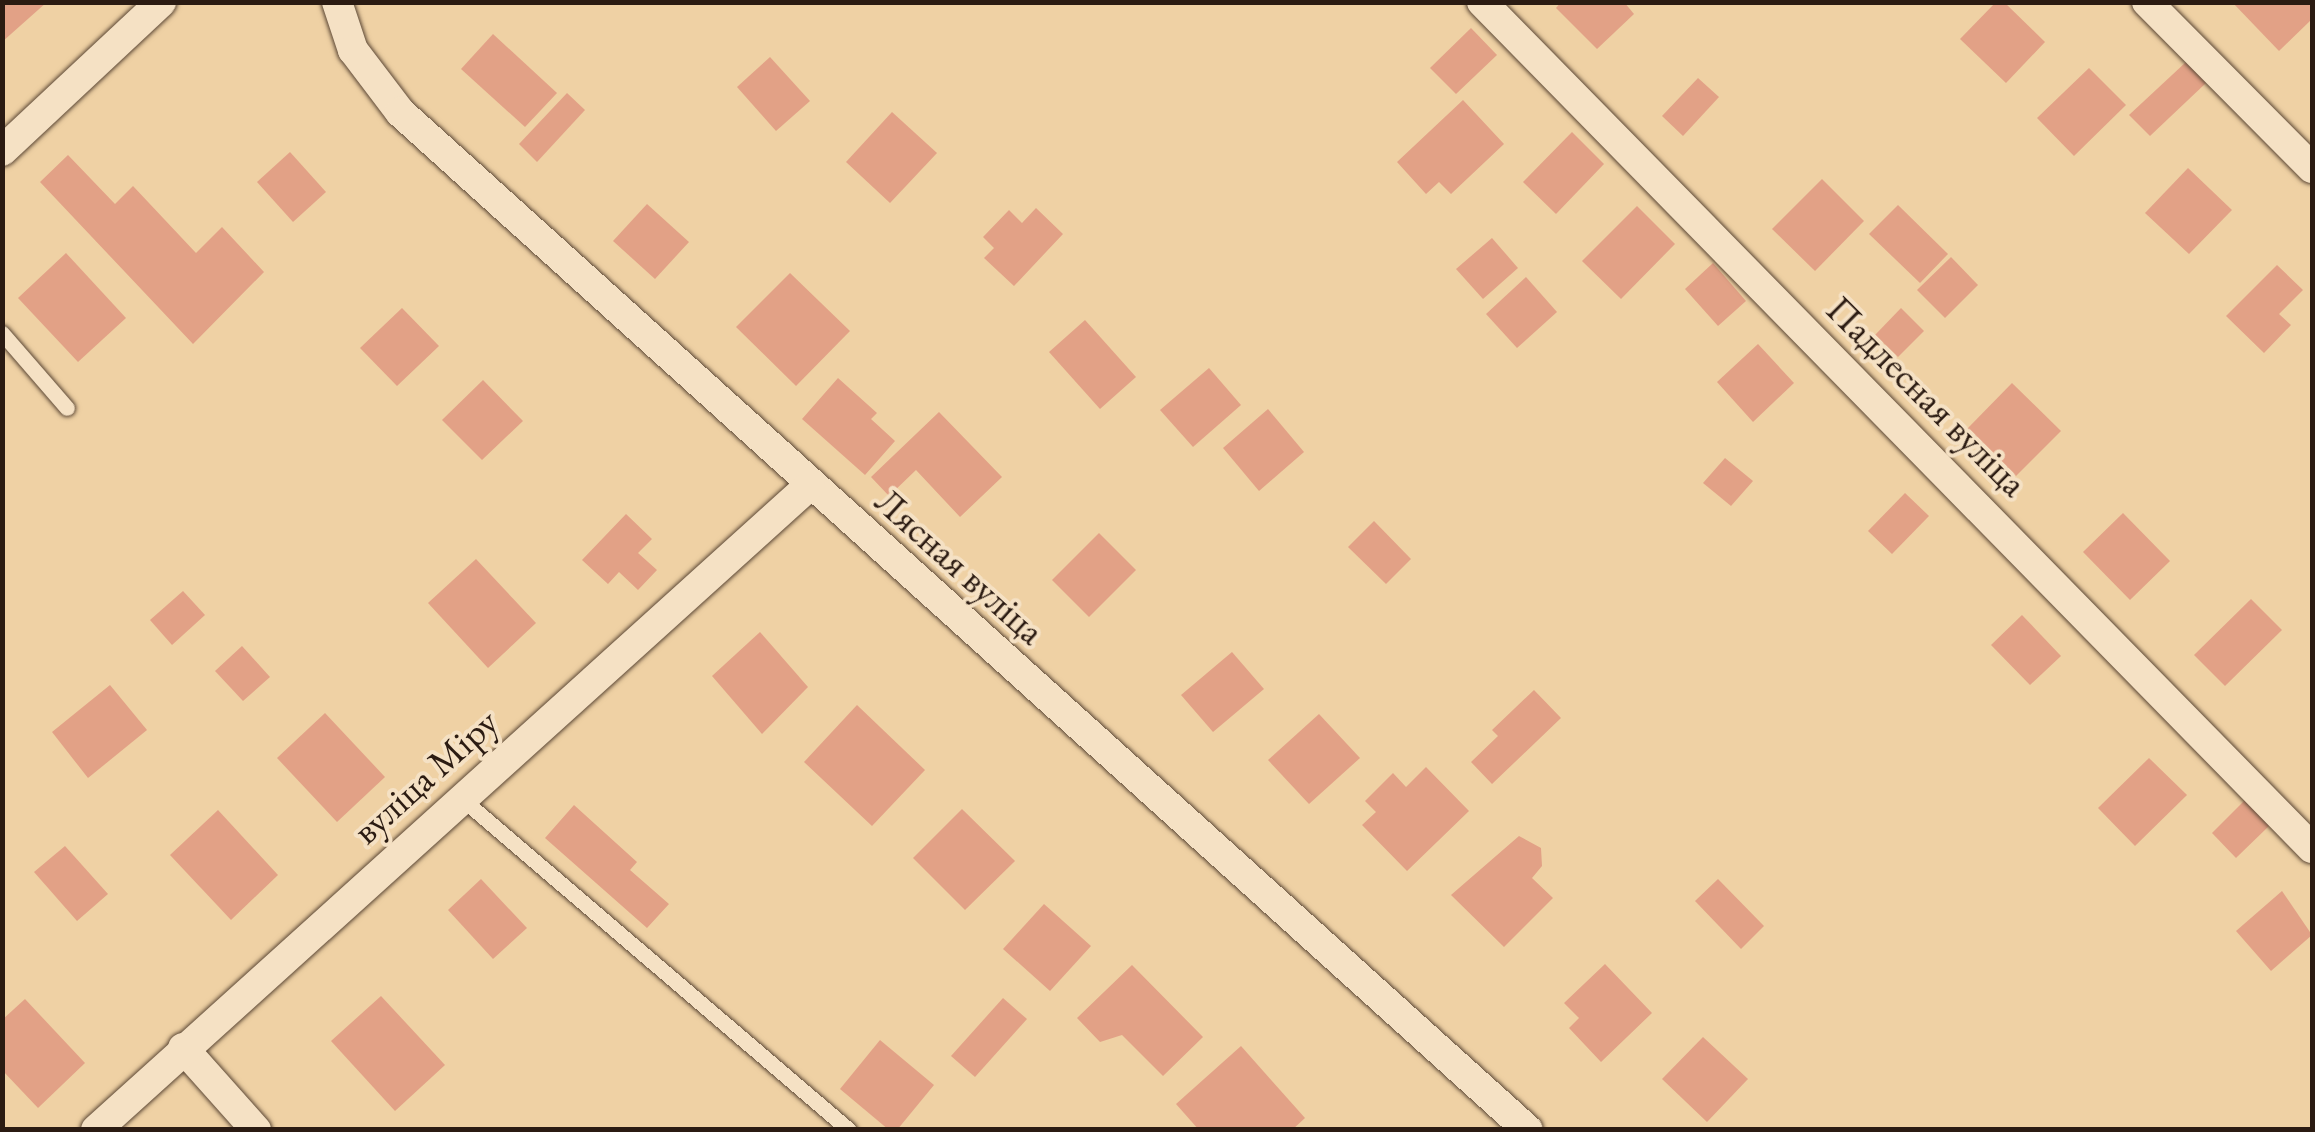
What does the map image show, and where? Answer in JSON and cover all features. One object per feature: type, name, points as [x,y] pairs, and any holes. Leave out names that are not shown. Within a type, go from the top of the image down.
[{"type":"street","points":[[2,151],[161,2]]},
{"type":"street","name":"Лясная вуліца","points":[[337,2],[352,50],[412,122],[1528,1130]]},
{"type":"street","name":"Падлесная вуліца","points":[[1482,2],[2312,848]]},
{"type":"street","points":[[2147,2],[2312,168]]},
{"type":"street","name":"вуліца Міру","points":[[96,1130],[810,485]]},
{"type":"street","points":[[183,1048],[256,1130]]},
{"type":"lane","points":[[2,334],[67,408]]},
{"type":"lane","points":[[460,798],[849,1130]]},
{"type":"building","points":[[2,2],[47,2],[2,42]]},
{"type":"building","points":[[1561,2],[1624,2],[1634,14],[1597,49],[1556,8]]},
{"type":"building","points":[[1996,2],[2004,2],[2045,42],[2006,83],[1960,39]]},
{"type":"building","points":[[2232,2],[2312,2],[2312,19],[2279,51]]},
{"type":"building","points":[[1471,28],[1497,55],[1456,94],[1430,68]]},
{"type":"building","points":[[493,34],[557,93],[525,127],[461,69]]},
{"type":"building","points":[[770,57],[810,101],[776,131],[737,87]]},
{"type":"building","points":[[2186,62],[2206,83],[2150,136],[2129,115]]},
{"type":"building","points":[[2089,68],[2126,105],[2074,156],[2037,118]]},
{"type":"building","points":[[1698,78],[1719,97],[1683,136],[1662,116]]},
{"type":"building","points":[[567,93],[585,110],[537,162],[519,144]]},
{"type":"building","points":[[1463,100],[1504,144],[1451,194],[1439,182],[1426,194],[1397,162]]},
{"type":"building","points":[[892,112],[937,153],[890,203],[846,162]]},
{"type":"building","points":[[1572,132],[1604,164],[1556,214],[1523,182]]},
{"type":"building","points":[[290,152],[326,192],[293,222],[257,182]]},
{"type":"building","points":[[68,155],[115,204],[133,186],[196,253],[222,227],[264,272],[193,344],[40,182]]},
{"type":"building","points":[[2188,168],[2232,210],[2189,254],[2145,213]]},
{"type":"building","points":[[1822,179],[1864,221],[1815,271],[1772,229]]},
{"type":"building","points":[[647,204],[689,242],[655,279],[613,241]]},
{"type":"building","points":[[1898,205],[1948,254],[1920,283],[1869,234]]},
{"type":"building","points":[[1637,206],[1675,244],[1621,299],[1582,261]]},
{"type":"building","points":[[1036,208],[1063,234],[1014,286],[984,258],[994,248],[983,237],[1009,210],[1022,223]]},
{"type":"building","points":[[1492,238],[1518,268],[1483,299],[1456,269]]},
{"type":"building","points":[[66,253],[126,318],[78,362],[18,298]]},
{"type":"building","points":[[1951,257],[1978,285],[1945,318],[1917,290]]},
{"type":"building","points":[[1713,263],[1746,301],[1718,326],[1685,289]]},
{"type":"building","points":[[2277,265],[2303,290],[2279,314],[2291,325],[2264,353],[2226,316]]},
{"type":"building","points":[[790,273],[850,331],[796,386],[736,327]]},
{"type":"building","points":[[1526,277],[1557,312],[1517,348],[1486,314]]},
{"type":"building","points":[[402,308],[439,346],[397,386],[360,348]]},
{"type":"building","points":[[1901,308],[1924,331],[1898,357],[1875,335]]},
{"type":"building","points":[[1085,320],[1136,377],[1100,409],[1049,352]]},
{"type":"building","points":[[1758,344],[1794,383],[1753,422],[1717,382]]},
{"type":"building","points":[[1209,368],[1241,405],[1193,447],[1160,410]]},
{"type":"building","points":[[838,378],[877,413],[871,419],[895,441],[865,475],[802,419]]},
{"type":"building","points":[[483,380],[523,421],[482,460],[442,420]]},
{"type":"building","points":[[2012,383],[2061,431],[2016,476],[1967,429]]},
{"type":"building","points":[[1268,409],[1304,452],[1259,491],[1223,448]]},
{"type":"building","points":[[939,412],[1002,477],[960,517],[916,470],[889,496],[871,477]]},
{"type":"building","points":[[1725,458],[1753,481],[1731,506],[1703,483]]},
{"type":"building","points":[[1905,493],[1929,516],[1892,554],[1868,531]]},
{"type":"building","points":[[2123,513],[2170,561],[2130,600],[2083,552]]},
{"type":"building","points":[[626,514],[652,539],[638,553],[657,570],[638,590],[619,572],[608,584],[582,560]]},
{"type":"building","points":[[1374,521],[1411,559],[1386,584],[1348,547]]},
{"type":"building","points":[[1099,533],[1136,570],[1089,617],[1052,580]]},
{"type":"building","points":[[476,559],[536,623],[488,668],[428,603]]},
{"type":"building","points":[[183,591],[205,615],[172,645],[150,620]]},
{"type":"building","points":[[2251,599],[2282,630],[2225,686],[2194,655]]},
{"type":"building","points":[[2022,615],[2061,656],[2030,685],[1991,645]]},
{"type":"building","points":[[760,632],[808,687],[762,734],[712,676]]},
{"type":"building","points":[[242,646],[270,677],[243,701],[215,671]]},
{"type":"building","points":[[1232,652],[1264,689],[1213,732],[1181,695]]},
{"type":"building","points":[[110,685],[147,730],[88,778],[52,732]]},
{"type":"building","points":[[1534,690],[1561,718],[1492,784],[1471,762],[1498,736],[1492,730]]},
{"type":"building","points":[[857,705],[925,770],[872,826],[804,762]]},
{"type":"building","points":[[325,713],[385,777],[337,822],[277,758]]},
{"type":"building","points":[[1319,714],[1360,758],[1309,804],[1268,760]]},
{"type":"building","points":[[2149,758],[2187,795],[2135,846],[2098,808]]},
{"type":"building","points":[[1426,767],[1469,811],[1407,871],[1362,825],[1376,812],[1365,801],[1393,773],[1406,787]]},
{"type":"building","points":[[2245,800],[2270,825],[2236,858],[2212,833]]},
{"type":"building","points":[[574,805],[637,862],[630,870],[669,904],[647,928],[545,838]]},
{"type":"building","points":[[962,809],[1015,861],[965,910],[913,858]]},
{"type":"building","points":[[218,810],[278,875],[231,920],[170,855]]},
{"type":"building","points":[[1519,836],[1541,848],[1542,866],[1532,878],[1553,898],[1504,947],[1451,895]]},
{"type":"building","points":[[65,846],[108,894],[77,921],[34,872]]},
{"type":"building","points":[[481,879],[527,928],[493,959],[448,910]]},
{"type":"building","points":[[1718,879],[1764,926],[1741,949],[1695,901]]},
{"type":"building","points":[[2282,891],[2312,935],[2271,971],[2236,931]]},
{"type":"building","points":[[1044,904],[1091,946],[1050,991],[1003,949]]},
{"type":"building","points":[[1605,964],[1652,1013],[1601,1062],[1569,1028],[1579,1018],[1564,1003]]},
{"type":"building","points":[[1132,965],[1203,1037],[1163,1076],[1122,1035],[1100,1042],[1077,1018]]},
{"type":"building","points":[[381,996],[445,1065],[395,1111],[331,1041]]},
{"type":"building","points":[[1003,998],[1027,1019],[975,1077],[951,1056]]},
{"type":"building","points":[[25,999],[85,1063],[38,1108],[2,1070],[2,1020]]},
{"type":"building","points":[[1703,1037],[1748,1079],[1707,1122],[1662,1079]]},
{"type":"building","points":[[880,1040],[934,1085],[897,1130],[889,1130],[840,1089]]},
{"type":"building","points":[[1241,1046],[1305,1118],[1292,1130],[1199,1130],[1176,1104]]}]
